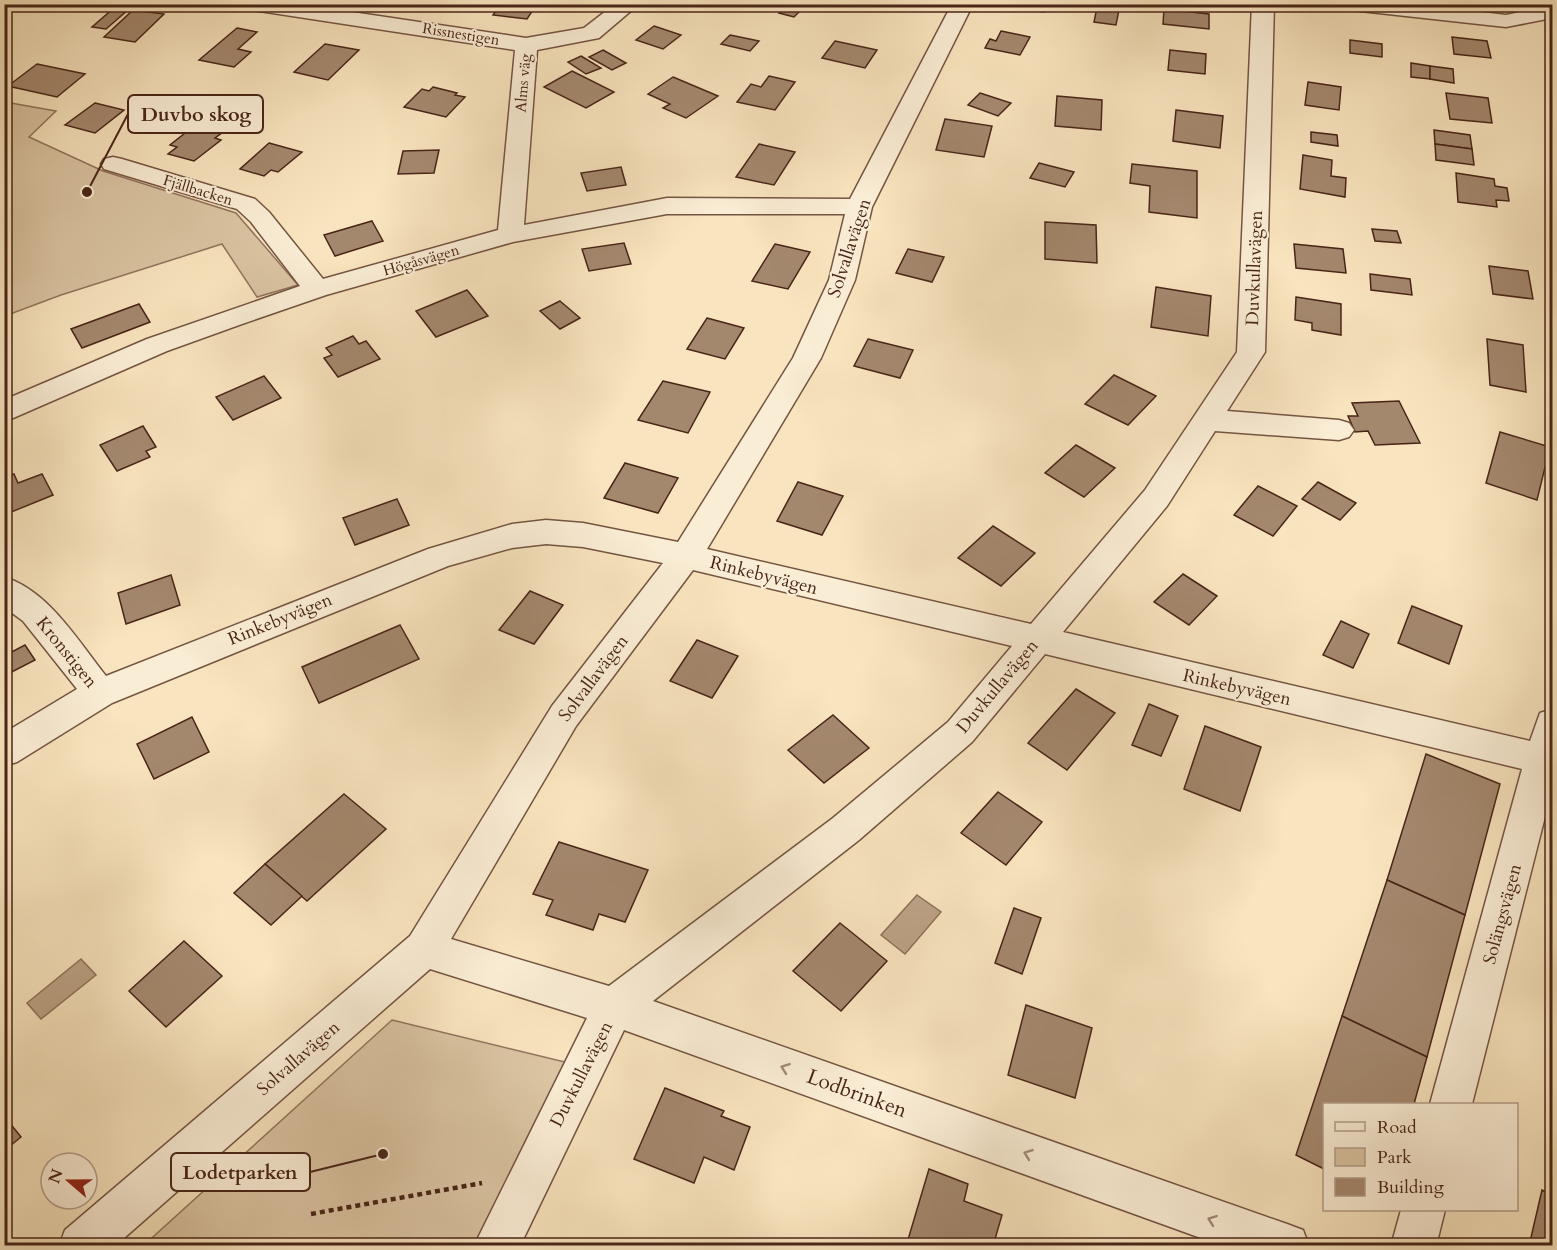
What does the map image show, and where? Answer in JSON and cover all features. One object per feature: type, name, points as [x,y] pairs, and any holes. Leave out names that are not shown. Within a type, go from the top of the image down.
[{"type":"street","name":"Rissnestigen","points":[[252,4],[526,45]]},
{"type":"street","name":"Alms väg","points":[[510,235],[526,45],[591,33],[629,4]]},
{"type":"street","name":"Solvallavägen","points":[[81,1245],[424,950],[564,716],[686,556],[807,358],[842,280],[859,207],[963,4]]},
{"type":"street","name":"Duvkullavägen","points":[[496,1245],[614,1007],[846,829],[960,732],[1156,498],[1251,352],[1263,4]]},
{"type":"street","points":[[1351,4],[1506,21],[1537,14]]},
{"type":"street","name":"Fjällbacken","points":[[113,164],[246,204],[260,217],[317,289]]},
{"type":"street","name":"Högåsvägen","points":[[4,412],[157,345],[317,289],[510,235],[667,206],[859,207]]},
{"type":"street","points":[[1207,420],[1339,430]]},
{"type":"street","name":"Rinkebyvägen","points":[[4,751],[100,693],[439,557],[512,536],[546,532],[583,535],[686,556],[1035,640],[1550,747]]},
{"type":"street","name":"Kronstigen","points":[[4,589],[35,612],[100,693]]},
{"type":"street","name":"Solängsvägen","points":[[1451,1103],[1550,747]]},
{"type":"street","name":"Lodbrinken","points":[[424,950],[614,1007],[1287,1245]]},
{"type":"street","points":[[1413,1245],[1422,1211]]},
{"type":"path","points":[[311,1214],[531,1174]]},
{"type":"green space","points":[[5,102],[56,111],[29,137],[103,171],[236,213],[298,285],[257,297],[222,244],[61,295],[5,316]]},
{"type":"green space","points":[[392,1020],[569,1063],[477,1245],[143,1246]]},
{"type":"shaded area","points":[[917,895],[941,912],[905,954],[881,935]]},
{"type":"shaded area","points":[[81,959],[96,975],[41,1019],[27,1003]]},
{"type":"building","points":[[391,4],[426,4],[417,5],[414,10],[389,7]]},
{"type":"building","points":[[501,4],[537,4],[527,19],[493,15]]},
{"type":"building","points":[[1006,4],[1046,4],[1044,12],[1005,7]]},
{"type":"building","points":[[115,7],[129,9],[106,29],[92,27]]},
{"type":"building","points":[[785,7],[800,11],[794,17],[779,13]]},
{"type":"building","points":[[1097,7],[1119,10],[1116,25],[1094,22]]},
{"type":"building","points":[[1164,9],[1209,14],[1209,29],[1163,24]]},
{"type":"building","points":[[133,10],[164,14],[135,42],[104,37]]},
{"type":"building","points":[[654,26],[681,35],[663,49],[636,40]]},
{"type":"building","points":[[237,28],[257,32],[238,49],[251,52],[234,67],[199,60]]},
{"type":"building","points":[[1001,31],[1030,37],[1020,55],[985,48],[990,39],[996,41]]},
{"type":"building","points":[[730,35],[759,41],[750,51],[721,44]]},
{"type":"building","points":[[1452,37],[1487,41],[1491,58],[1454,54]]},
{"type":"building","points":[[1350,40],[1382,44],[1382,57],[1350,53]]},
{"type":"building","points":[[835,41],[877,50],[865,68],[822,58]]},
{"type":"building","points":[[325,44],[359,50],[328,80],[294,72]]},
{"type":"building","points":[[603,50],[626,63],[612,70],[589,57]]},
{"type":"building","points":[[1170,50],[1206,54],[1205,74],[1168,70]]},
{"type":"building","points":[[581,56],[601,68],[586,74],[568,62]]},
{"type":"building","points":[[1411,63],[1430,66],[1430,79],[1411,77]]},
{"type":"building","points":[[37,64],[85,74],[57,97],[8,86]]},
{"type":"building","points":[[1430,66],[1453,69],[1454,83],[1430,79]]},
{"type":"building","points":[[572,71],[614,92],[586,108],[544,87]]},
{"type":"building","points":[[769,76],[795,82],[775,110],[737,102],[751,84],[761,87]]},
{"type":"building","points":[[673,77],[718,96],[686,118],[663,108],[670,104],[648,94]]},
{"type":"building","points":[[1308,82],[1341,87],[1339,110],[1305,105]]},
{"type":"building","points":[[433,87],[465,97],[446,117],[404,107],[422,89],[429,91]]},
{"type":"building","points":[[980,93],[1011,103],[998,116],[968,105]]},
{"type":"building","points":[[1446,93],[1488,98],[1492,123],[1450,119]]},
{"type":"building","points":[[1057,96],[1102,100],[1101,130],[1055,126]]},
{"type":"building","points":[[95,103],[124,110],[95,133],[65,125]]},
{"type":"building","points":[[1176,110],[1223,116],[1220,148],[1173,141]]},
{"type":"building","points":[[945,119],[992,126],[984,157],[936,150]]},
{"type":"building","points":[[199,122],[226,130],[215,138],[221,140],[194,161],[168,154],[177,147],[170,145]]},
{"type":"building","points":[[1434,130],[1470,135],[1472,149],[1435,144]]},
{"type":"building","points":[[1311,132],[1337,135],[1338,146],[1311,142]]},
{"type":"building","points":[[269,143],[302,152],[278,172],[271,170],[264,176],[240,169]]},
{"type":"building","points":[[759,144],[795,152],[774,185],[736,177]]},
{"type":"building","points":[[1435,144],[1472,149],[1474,165],[1436,160]]},
{"type":"building","points":[[439,150],[434,173],[398,174],[403,151]]},
{"type":"building","points":[[1303,155],[1332,160],[1331,176],[1346,178],[1345,197],[1300,189]]},
{"type":"building","points":[[1039,163],[1074,172],[1065,187],[1030,178]]},
{"type":"building","points":[[1132,164],[1197,171],[1197,218],[1149,212],[1150,186],[1130,183]]},
{"type":"building","points":[[621,167],[626,185],[587,191],[581,173]]},
{"type":"building","points":[[1456,173],[1494,179],[1495,186],[1507,188],[1509,201],[1496,200],[1497,207],[1458,202]]},
{"type":"building","points":[[372,221],[383,241],[335,256],[324,235]]},
{"type":"building","points":[[1045,222],[1096,225],[1097,263],[1045,259]]},
{"type":"building","points":[[1372,229],[1397,231],[1401,243],[1375,241]]},
{"type":"building","points":[[624,243],[631,264],[589,271],[582,249]]},
{"type":"building","points":[[775,244],[810,252],[788,289],[752,281]]},
{"type":"building","points":[[1294,244],[1343,249],[1346,273],[1296,268]]},
{"type":"building","points":[[908,249],[944,257],[932,282],[896,273]]},
{"type":"building","points":[[1489,266],[1528,271],[1533,299],[1493,294]]},
{"type":"building","points":[[1370,274],[1410,279],[1412,295],[1371,290]]},
{"type":"building","points":[[1156,287],[1211,296],[1208,336],[1151,327]]},
{"type":"building","points":[[467,290],[488,316],[436,337],[416,311]]},
{"type":"building","points":[[1296,297],[1341,304],[1341,335],[1312,330],[1312,323],[1295,320]]},
{"type":"building","points":[[560,301],[580,318],[560,329],[540,311]]},
{"type":"building","points":[[139,304],[150,322],[82,348],[71,329]]},
{"type":"building","points":[[707,318],[744,328],[725,359],[687,349]]},
{"type":"building","points":[[353,336],[359,344],[366,341],[380,359],[338,377],[324,358],[332,355],[326,348]]},
{"type":"building","points":[[868,339],[913,350],[900,378],[854,366]]},
{"type":"building","points":[[1487,339],[1523,345],[1526,392],[1490,385]]},
{"type":"building","points":[[1114,375],[1156,396],[1128,425],[1085,404]]},
{"type":"building","points":[[264,376],[281,398],[233,420],[216,397]]},
{"type":"building","points":[[663,381],[710,392],[688,433],[638,420]]},
{"type":"building","points":[[1399,401],[1420,443],[1375,445],[1368,431],[1355,432],[1348,416],[1358,416],[1352,403]]},
{"type":"building","points":[[143,426],[156,447],[146,451],[150,457],[117,471],[100,445]]},
{"type":"building","points":[[1500,432],[1550,447],[1537,500],[1486,483]]},
{"type":"building","points":[[1076,445],[1115,468],[1084,497],[1045,473]]},
{"type":"building","points":[[625,463],[678,478],[658,513],[604,498]]},
{"type":"building","points":[[14,474],[18,483],[42,474],[53,495],[4,515],[4,477]]},
{"type":"building","points":[[798,482],[843,496],[822,535],[777,521]]},
{"type":"building","points":[[1318,482],[1356,503],[1340,520],[1302,499]]},
{"type":"building","points":[[1258,486],[1297,506],[1273,536],[1234,515]]},
{"type":"building","points":[[397,499],[409,525],[355,545],[343,518]]},
{"type":"building","points":[[993,526],[1035,553],[1001,586],[958,558]]},
{"type":"building","points":[[1183,574],[1217,596],[1189,625],[1154,602]]},
{"type":"building","points":[[171,575],[180,605],[126,624],[118,593]]},
{"type":"building","points":[[530,591],[563,605],[534,644],[499,630]]},
{"type":"building","points":[[1412,606],[1462,626],[1449,664],[1398,643]]},
{"type":"building","points":[[1341,621],[1369,634],[1353,668],[1323,655]]},
{"type":"building","points":[[400,625],[419,659],[319,703],[302,667]]},
{"type":"building","points":[[697,640],[738,656],[712,698],[670,681]]},
{"type":"building","points":[[25,645],[35,660],[4,676],[4,656]]},
{"type":"building","points":[[1076,689],[1115,713],[1067,770],[1028,743]]},
{"type":"building","points":[[1149,704],[1178,716],[1161,756],[1132,745]]},
{"type":"building","points":[[833,715],[869,748],[824,783],[788,750]]},
{"type":"building","points":[[192,717],[209,752],[154,779],[137,744]]},
{"type":"building","points":[[1205,726],[1261,747],[1240,811],[1184,789]]},
{"type":"building","points":[[1426,754],[1500,784],[1465,915],[1387,880]]},
{"type":"building","points":[[998,792],[1042,822],[1006,865],[961,833]]},
{"type":"building","points":[[344,794],[386,829],[307,901],[265,864]]},
{"type":"building","points":[[559,842],[648,870],[625,922],[599,914],[593,930],[546,915],[553,900],[533,894]]},
{"type":"building","points":[[265,864],[302,896],[271,925],[234,893]]},
{"type":"building","points":[[1387,880],[1465,915],[1427,1057],[1342,1016]]},
{"type":"building","points":[[1014,908],[1041,918],[1022,974],[995,963]]},
{"type":"building","points":[[840,923],[887,961],[841,1011],[793,971]]},
{"type":"building","points":[[184,941],[222,976],[166,1027],[129,991]]},
{"type":"building","points":[[1026,1005],[1092,1028],[1075,1098],[1008,1075]]},
{"type":"building","points":[[1342,1016],[1427,1057],[1414,1103],[1323,1103],[1323,1168],[1296,1155]]},
{"type":"building","points":[[665,1088],[724,1111],[721,1116],[750,1127],[734,1170],[704,1157],[694,1183],[634,1159]]},
{"type":"building","points":[[4,1116],[21,1137],[4,1151]]},
{"type":"building","points":[[929,1169],[968,1184],[964,1201],[1002,1215],[993,1246],[915,1246],[907,1243]]},
{"type":"building","points":[[1542,1190],[1552,1196],[1552,1246],[1529,1246]]},
{"type":"place","name":"Duvbo skog","points":[[87,192]]},
{"type":"place","name":"Lodetparken","points":[[383,1154]]}]
